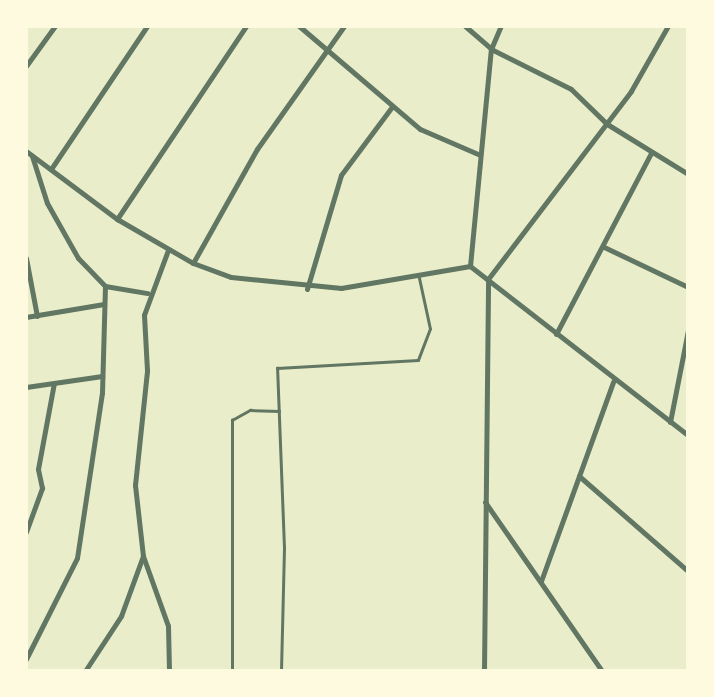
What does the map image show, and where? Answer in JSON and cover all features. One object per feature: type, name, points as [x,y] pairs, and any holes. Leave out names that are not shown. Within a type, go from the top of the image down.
[{"type":"street","points":[[26,66],[55,26]]},
{"type":"street","points":[[51,169],[147,26]]},
{"type":"street","points":[[117,219],[246,26]]},
{"type":"street","points":[[299,26],[391,108],[420,129],[480,155]]},
{"type":"street","points":[[193,263],[257,149],[344,26]]},
{"type":"street","points":[[465,26],[491,49],[571,89],[607,124],[688,174]]},
{"type":"street","points":[[470,265],[491,49],[501,26]]},
{"type":"street","points":[[484,671],[488,278],[607,124],[668,26]]},
{"type":"street","points":[[307,289],[341,175],[391,108]]},
{"type":"street","points":[[556,334],[651,153]]},
{"type":"street","points":[[29,154],[117,219],[168,250],[193,263],[262,284],[307,289],[419,278],[470,265]]},
{"type":"street","points":[[29,154],[60,230],[105,286],[147,293]]},
{"type":"street","points":[[604,247],[688,287]]},
{"type":"street","points":[[168,250],[147,293],[135,485],[143,556],[169,626],[169,671]]},
{"type":"street","points":[[26,258],[37,316]]},
{"type":"street","points":[[470,265],[613,382],[688,435]]},
{"type":"street","points":[[26,659],[77,558],[102,376],[105,286]]},
{"type":"street","points":[[26,317],[104,304]]},
{"type":"street","points":[[670,422],[688,330]]},
{"type":"street","points":[[26,387],[102,376]]},
{"type":"street","points":[[541,582],[613,382]]},
{"type":"street","points":[[26,532],[41,488],[38,469],[54,383]]},
{"type":"street","points":[[579,476],[688,571]]},
{"type":"street","points":[[485,502],[603,671]]},
{"type":"street","points":[[85,671],[128,603],[143,556]]},
{"type":"lane","points":[[281,671],[279,411],[275,377],[284,363],[418,360],[430,329],[419,278]]},
{"type":"lane","points":[[232,671],[232,420],[250,410],[279,411]]}]
